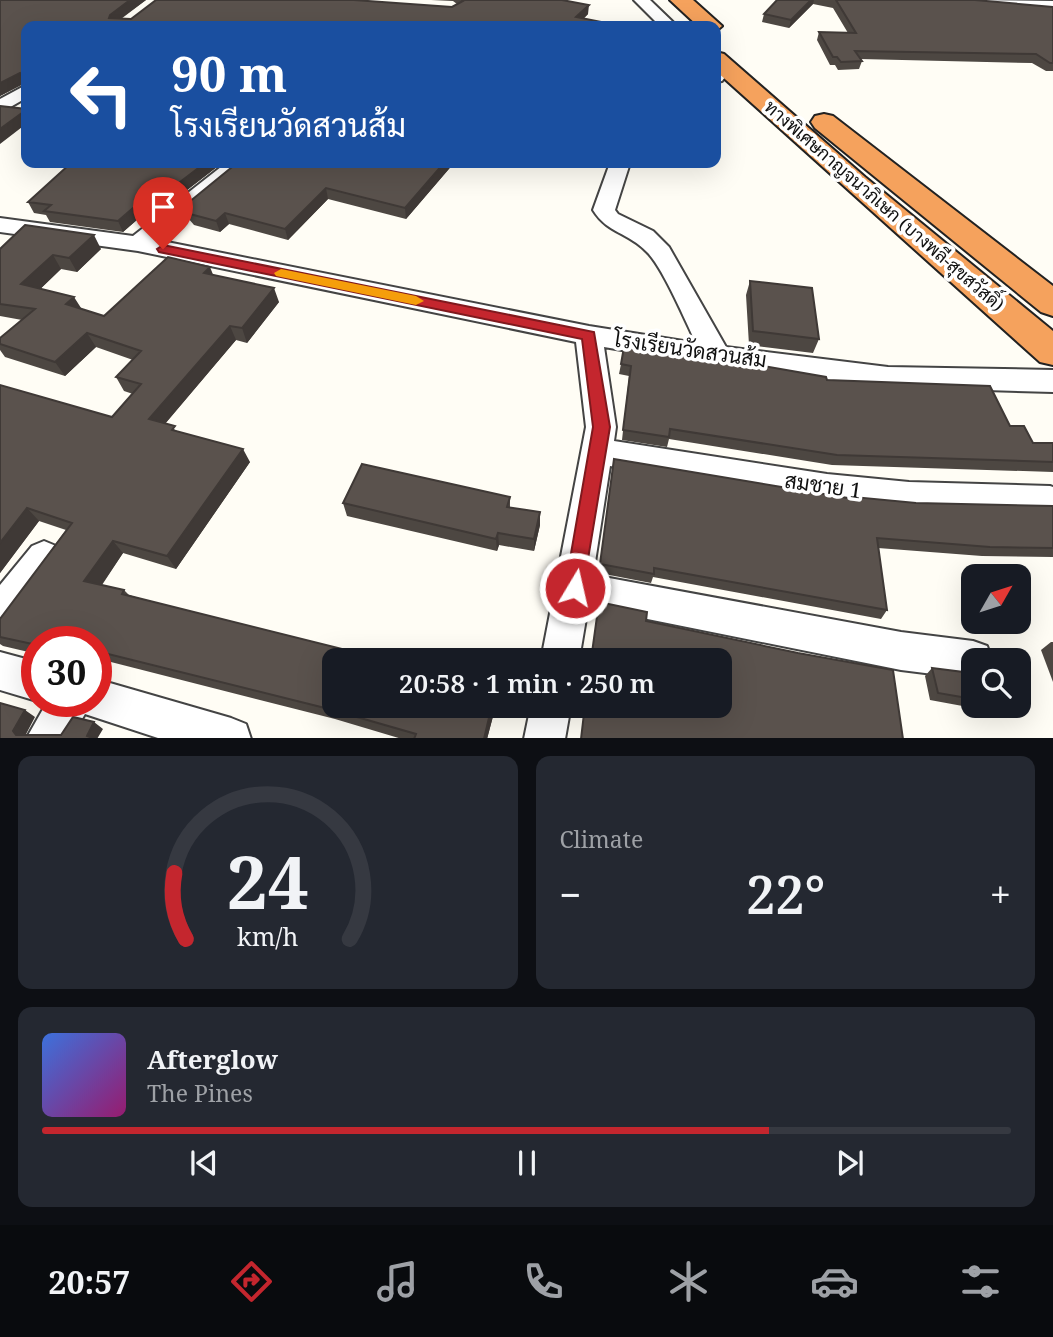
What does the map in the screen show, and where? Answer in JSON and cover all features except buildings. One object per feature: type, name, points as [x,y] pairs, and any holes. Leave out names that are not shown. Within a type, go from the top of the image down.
[{"type":"highway","points":[[650,0],[674,21]]},
{"type":"highway","points":[[680,0],[705,21]]},
{"type":"highway","name":"ทางพิเศษกาญจนาภิเษก (บางพลี-สุขสวัสดิ์)","points":[[721,34],[889,176],[1053,304]]},
{"type":"highway","name":"ทางพิเศษกาญจนาภิเษก (บางพลี-สุขสวัสดิ์)","points":[[721,63],[855,183],[1053,352]]},
{"type":"street","points":[[641,0],[664,21]]},
{"type":"street","points":[[972,0],[1053,6]]},
{"type":"street","points":[[1,105],[21,93]]},
{"type":"street","points":[[138,244],[233,168]]},
{"type":"street","points":[[618,168],[604,210],[610,219],[645,236],[661,252],[717,356]]},
{"type":"street","name":"โรงเรียนวัดสวนส้ม","points":[[0,225],[138,244],[589,335],[717,356],[888,377],[1047,388]]},
{"type":"street","points":[[562,648],[601,427],[589,335]]},
{"type":"street","name":"สมชาย 1","points":[[597,451],[827,488],[909,496],[1050,500]]},
{"type":"street","points":[[0,614],[44,557]]},
{"type":"street","points":[[575,588],[901,651],[961,658]]},
{"type":"street","points":[[0,671],[21,677]]},
{"type":"street","points":[[112,704],[231,738]]},
{"type":"street","points":[[46,738],[59,717]]},
{"type":"street","points":[[544,738],[548,718]]},
{"type":"slow traffic","points":[[281,273],[416,301]]},
{"type":"route","points":[[163,249],[589,335],[601,427],[575,588]]}]
